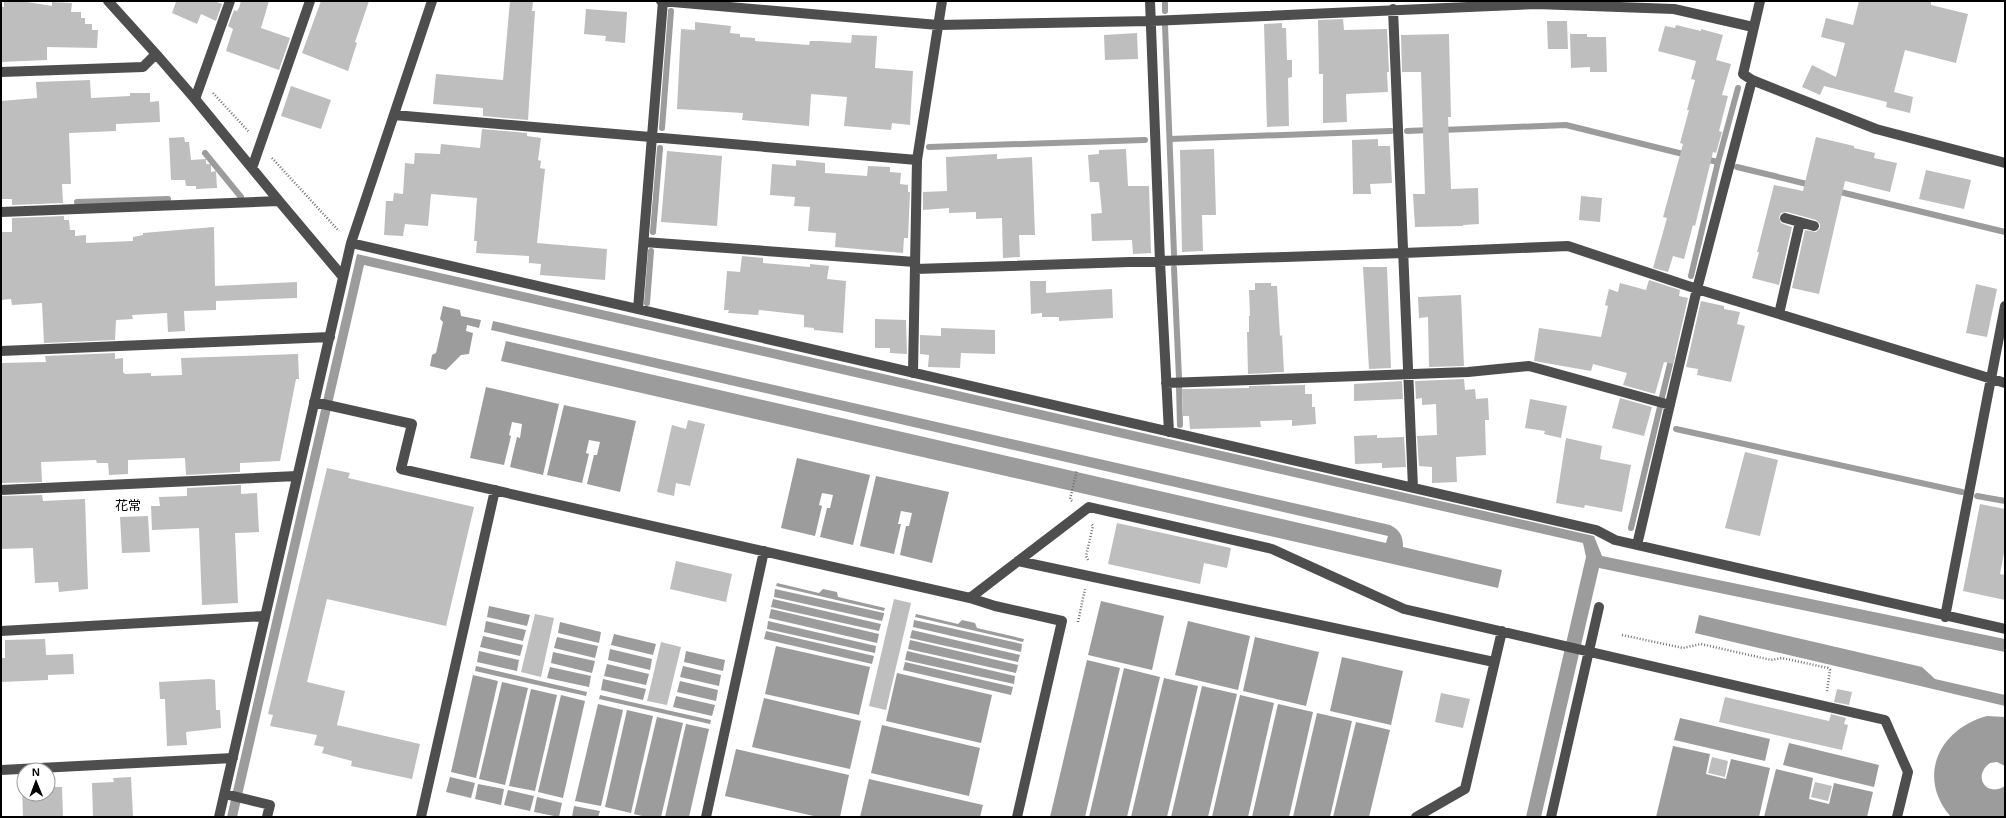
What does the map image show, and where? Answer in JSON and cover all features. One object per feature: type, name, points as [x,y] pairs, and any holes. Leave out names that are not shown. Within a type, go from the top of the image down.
[{"type":"street","points":[[195,98],[230,1]]},
{"type":"street","points":[[252,168],[310,1]]},
{"type":"street","points":[[219,817],[228,794],[232,758],[298,476],[318,403],[330,337],[351,243],[432,1]]},
{"type":"street","points":[[638,309],[663,1],[938,25],[1151,21],[1393,9],[1451,4],[1536,2],[1675,5],[1753,27]]},
{"type":"street","points":[[912,372],[917,160],[942,1]]},
{"type":"street","points":[[1150,1],[1160,262],[1169,432]]},
{"type":"street","points":[[1760,1],[1743,74],[1752,80],[1876,129],[2005,163]]},
{"type":"street","points":[[110,2],[195,98],[343,277]]},
{"type":"street","points":[[1393,9],[1413,488]]},
{"type":"street","points":[[1,72],[143,67],[156,54]]},
{"type":"street","points":[[1637,545],[1698,289],[1752,80]]},
{"type":"street","points":[[394,115],[917,160]]},
{"type":"street","points":[[1,212],[279,201]]},
{"type":"street","points":[[1785,218],[1814,226]]},
{"type":"street","points":[[1779,314],[1800,222]]},
{"type":"street","points":[[644,242],[915,265],[1160,262],[1568,246],[1698,289],[2005,383]]},
{"type":"street","points":[[351,243],[1596,530],[1615,540],[2005,629]]},
{"type":"street","points":[[1945,616],[2005,306]]},
{"type":"street","points":[[1,351],[330,337]]},
{"type":"street","points":[[1166,383],[1468,372],[1529,366],[1670,405]]},
{"type":"street","points":[[318,403],[412,424],[402,469],[970,598],[995,606],[1062,622],[1017,817]]},
{"type":"street","points":[[1,490],[298,476]]},
{"type":"street","points":[[421,817],[495,490]]},
{"type":"street","points":[[970,598],[1089,507],[1272,548],[1404,609],[1885,720],[1908,772],[1897,817]]},
{"type":"street","points":[[706,817],[764,551]]},
{"type":"street","points":[[1018,561],[1494,662]]},
{"type":"street","points":[[1552,817],[1585,651],[1600,607]]},
{"type":"street","points":[[1,631],[265,616]]},
{"type":"street","points":[[1416,817],[1465,789],[1502,631]]},
{"type":"street","points":[[1,770],[232,758]]},
{"type":"street","points":[[228,794],[270,805],[268,817]]},
{"type":"path","points":[[202,82],[351,243]]},
{"type":"path","points":[[1072,493],[1077,470]]},
{"type":"path","points":[[1622,635],[1683,648],[1701,644],[1771,660],[1782,658],[1828,668],[1831,675],[1824,706]]},
{"type":"shaded area","points":[[357,254],[1594,536],[1602,556],[2005,639],[2005,652],[1599,568],[1541,817],[1526,817],[1586,557],[1583,543],[364,265],[237,817],[227,817]]},
{"type":"shaded area","points":[[443,306],[460,310],[461,316],[481,320],[479,328],[467,325],[466,331],[473,333],[469,354],[461,355],[446,370],[430,366],[432,355],[436,353],[443,322],[440,319]]},
{"type":"shaded area","points":[[493,321],[1390,525],[1400,534],[1403,547],[1502,570],[1498,588],[501,361],[506,341],[1386,543],[1388,536],[491,330]]},
{"type":"shaded area","points":[[486,387],[559,404],[543,475],[510,467],[517,437],[520,438],[522,424],[512,422],[509,435],[511,436],[504,465],[470,458]]},
{"type":"shaded area","points":[[564,405],[636,421],[620,492],[587,484],[594,455],[597,455],[600,442],[589,440],[586,453],[589,454],[582,483],[547,475]]},
{"type":"shaded area","points":[[797,458],[870,475],[853,545],[820,537],[827,508],[830,508],[833,495],[822,493],[819,505],[822,506],[815,536],[781,528]]},
{"type":"shaded area","points":[[876,476],[949,492],[932,563],[900,555],[906,526],[909,526],[912,513],[901,511],[898,524],[901,524],[894,554],[860,546]]},
{"type":"shaded area","points":[[777,583],[819,593],[823,589],[837,592],[838,597],[885,608],[884,611],[776,586]]},
{"type":"shaded area","points":[[775,589],[884,614],[882,621],[774,597]]},
{"type":"shaded area","points":[[773,599],[881,624],[879,631],[771,607]]},
{"type":"shaded area","points":[[1101,601],[1164,616],[1152,670],[1088,655]]},
{"type":"shaded area","points":[[489,606],[530,615],[527,626],[487,617]]},
{"type":"shaded area","points":[[771,609],[879,634],[877,643],[769,618]]},
{"type":"shaded area","points":[[916,614],[958,624],[962,620],[975,623],[977,628],[1024,639],[1023,642],[915,617]]},
{"type":"shaded area","points":[[1699,615],[1922,667],[1935,679],[2005,695],[2005,706],[1695,633]]},
{"type":"shaded area","points":[[914,620],[1022,644],[1021,652],[913,627]]},
{"type":"shaded area","points":[[486,621],[526,630],[523,641],[484,632]]},
{"type":"shaded area","points":[[768,621],[876,646],[875,653],[767,629]]},
{"type":"shaded area","points":[[1188,621],[1250,636],[1238,690],[1175,675]]},
{"type":"shaded area","points":[[560,622],[601,632],[599,643],[558,633]]},
{"type":"shaded area","points":[[912,630],[1020,655],[1018,662],[910,638]]},
{"type":"shaded area","points":[[766,631],[874,656],[872,664],[764,639]]},
{"type":"shaded area","points":[[614,634],[656,644],[653,655],[611,645]]},
{"type":"shaded area","points":[[483,636],[523,645],[520,656],[480,647]]},
{"type":"shaded area","points":[[557,637],[598,646],[595,658],[554,648]]},
{"type":"shaded area","points":[[1255,637],[1319,652],[1306,706],[1243,691]]},
{"type":"shaded area","points":[[910,640],[1018,665],[1016,673],[908,649]]},
{"type":"shaded area","points":[[776,646],[870,667],[859,715],[765,694]]},
{"type":"shaded area","points":[[610,649],[652,659],[650,670],[608,660]]},
{"type":"shaded area","points":[[479,651],[519,660],[517,671],[477,662]]},
{"type":"shaded area","points":[[686,651],[725,660],[723,671],[684,662]]},
{"type":"shaded area","points":[[907,651],[1015,676],[1014,684],[905,660]]},
{"type":"shaded area","points":[[553,652],[595,661],[592,673],[551,663]]},
{"type":"shaded area","points":[[1342,657],[1403,671],[1391,725],[1330,711]]},
{"type":"shaded area","points":[[1087,660],[1120,668],[1085,817],[1050,817]]},
{"type":"shaded area","points":[[905,662],[1013,687],[1011,695],[903,670]]},
{"type":"shaded area","points":[[607,664],[649,674],[646,685],[604,676]]},
{"type":"shaded area","points":[[476,666],[587,692],[586,696],[475,671]]},
{"type":"shaded area","points":[[683,666],[721,675],[719,686],[680,677]]},
{"type":"shaded area","points":[[550,667],[591,676],[589,687],[547,678]]},
{"type":"shaded area","points":[[1124,668],[1160,677],[1127,817],[1089,817]]},
{"type":"shaded area","points":[[897,673],[992,695],[981,743],[886,721]]},
{"type":"shaded area","points":[[473,675],[498,681],[476,778],[451,772]]},
{"type":"shaded area","points":[[1164,678],[1198,686],[1167,817],[1131,817]]},
{"type":"shaded area","points":[[603,679],[646,689],[643,700],[601,690]]},
{"type":"shaded area","points":[[680,681],[718,690],[716,701],[677,692]]},
{"type":"shaded area","points":[[502,682],[528,688],[505,785],[479,779]]},
{"type":"shaded area","points":[[1202,686],[1237,694],[1208,817],[1171,817]]},
{"type":"shaded area","points":[[531,689],[557,695],[535,791],[509,786]]},
{"type":"shaded area","points":[[561,695],[585,701],[563,798],[538,792]]},
{"type":"shaded area","points":[[600,695],[711,720],[710,724],[599,699]]},
{"type":"shaded area","points":[[1240,695],[1274,703],[1248,817],[1212,817]]},
{"type":"shaded area","points":[[676,696],[715,705],[712,716],[673,707]]},
{"type":"shaded area","points":[[764,698],[861,721],[850,769],[752,747]]},
{"type":"shaded area","points":[[598,704],[623,710],[601,806],[575,801]]},
{"type":"shaded area","points":[[1278,704],[1313,712],[1289,817],[1252,817]]},
{"type":"shaded area","points":[[627,710],[653,716],[631,813],[605,807]]},
{"type":"shaded area","points":[[1317,713],[1352,721],[1330,817],[1293,817]]},
{"type":"shaded area","points":[[1987,716],[2005,717],[2005,766],[1997,762],[1990,763],[1982,774],[1982,779],[1987,787],[1992,789],[1998,789],[2005,786],[2005,817],[1951,817],[1941,802],[1935,786],[1934,771],[1938,756],[1945,743],[1956,732],[1970,722]]},
{"type":"shaded area","points":[[657,717],[683,723],[661,817],[646,817],[634,814]]},
{"type":"shaded area","points":[[1680,718],[1770,739],[1765,761],[1674,740]]},
{"type":"shaded area","points":[[1356,722],[1390,730],[1369,817],[1333,817]]},
{"type":"shaded area","points":[[686,724],[709,729],[689,817],[665,817]]},
{"type":"shaded area","points":[[882,725],[980,748],[969,796],[871,773]]},
{"type":"shaded area","points":[[1789,743],[1879,765],[1874,787],[1783,765]]},
{"type":"shaded area","points":[[1673,746],[1710,754],[1706,774],[1726,779],[1731,759],[1770,768],[1759,817],[1656,817]]},
{"type":"shaded area","points":[[736,749],[849,775],[840,817],[818,817],[725,796]]},
{"type":"shaded area","points":[[1776,769],[1813,778],[1809,799],[1829,804],[1834,783],[1873,792],[1867,817],[1764,817]]},
{"type":"shaded area","points":[[450,777],[475,783],[471,798],[446,792]]},
{"type":"shaded area","points":[[869,779],[983,805],[980,817],[860,817]]},
{"type":"shaded area","points":[[478,784],[504,789],[501,805],[475,799]]},
{"type":"shaded area","points":[[508,790],[534,796],[530,811],[504,805]]},
{"type":"shaded area","points":[[537,797],[562,803],[559,817],[534,812]]},
{"type":"shaded area","points":[[574,806],[600,811],[598,817],[572,817]]},
{"type":"building","points":[[4,1],[21,1],[52,6],[52,2],[72,3],[71,12],[81,12],[81,18],[85,18],[85,24],[92,24],[92,30],[98,30],[97,48],[47,47],[47,60],[1,62],[1,7],[4,7]]},
{"type":"building","points":[[173,1],[214,1],[222,4],[216,21],[201,14],[197,24],[172,13],[176,2]]},
{"type":"building","points":[[241,1],[269,1],[261,28],[290,38],[279,70],[226,51],[233,29],[228,26],[234,10],[237,11]]},
{"type":"building","points":[[321,1],[369,1],[355,42],[357,43],[348,71],[302,53]]},
{"type":"building","points":[[510,1],[533,2],[532,11],[535,11],[528,120],[483,116],[483,108],[433,104],[436,74],[503,80]]},
{"type":"building","points":[[1859,1],[1931,1],[1931,5],[1968,14],[1956,63],[1905,50],[1894,92],[1913,97],[1910,113],[1886,107],[1887,102],[1824,86],[1820,95],[1802,87],[1812,65],[1836,77],[1845,43],[1821,37],[1826,18],[1853,25]]},
{"type":"building","points":[[586,9],[627,12],[625,43],[605,41],[606,36],[584,34]]},
{"type":"building","points":[[1343,19],[1344,30],[1387,29],[1389,72],[1387,72],[1388,92],[1346,94],[1347,122],[1323,123],[1323,74],[1319,74],[1318,20]]},
{"type":"building","points":[[1547,21],[1567,21],[1568,49],[1548,49]]},
{"type":"building","points":[[695,22],[731,26],[730,33],[740,34],[740,37],[755,38],[755,41],[809,45],[810,41],[851,43],[852,35],[877,36],[875,68],[913,71],[910,125],[892,123],[891,130],[844,126],[847,97],[811,94],[809,126],[742,120],[743,113],[677,109],[681,29],[695,30]]},
{"type":"building","points":[[1282,23],[1282,28],[1286,28],[1287,60],[1292,60],[1292,77],[1288,78],[1289,126],[1267,127],[1264,24]]},
{"type":"building","points":[[1676,25],[1701,31],[1701,29],[1723,35],[1716,60],[1731,64],[1722,95],[1728,96],[1719,131],[1722,132],[1716,153],[1713,152],[1695,226],[1693,225],[1684,259],[1673,256],[1668,272],[1653,268],[1667,218],[1663,217],[1683,144],[1680,143],[1695,80],[1691,79],[1696,61],[1658,51],[1665,26],[1675,28]]},
{"type":"building","points":[[1137,33],[1138,59],[1105,60],[1104,35]]},
{"type":"building","points":[[1449,34],[1451,117],[1448,117],[1451,189],[1478,188],[1479,224],[1463,226],[1415,227],[1413,194],[1425,194],[1421,72],[1402,72],[1401,35]]},
{"type":"building","points":[[1570,34],[1587,34],[1587,37],[1606,37],[1607,72],[1590,72],[1590,67],[1571,68]]},
{"type":"building","points":[[90,80],[91,98],[130,96],[130,93],[150,93],[150,102],[159,101],[160,122],[116,124],[116,131],[69,133],[71,184],[62,184],[63,203],[12,205],[12,199],[1,199],[1,101],[37,98],[36,82]]},
{"type":"building","points":[[291,86],[331,100],[321,129],[281,116]]},
{"type":"building","points":[[482,129],[527,133],[527,136],[541,138],[538,160],[541,161],[540,168],[545,169],[537,243],[607,249],[605,280],[540,275],[541,264],[529,263],[529,256],[476,253],[477,241],[474,241],[477,198],[431,194],[428,226],[405,224],[403,236],[384,235],[386,201],[393,201],[394,193],[403,194],[405,163],[414,164],[415,153],[440,154],[441,144],[480,148]]},
{"type":"building","points":[[184,137],[185,142],[189,142],[191,160],[206,159],[206,164],[211,164],[211,172],[216,171],[217,188],[196,189],[196,186],[186,186],[185,180],[171,180],[169,138]]},
{"type":"building","points":[[1816,137],[1854,146],[1854,148],[1875,153],[1874,158],[1897,163],[1890,192],[1845,181],[1819,294],[1792,288],[1805,230],[1816,232],[1820,228],[1820,224],[1816,220],[1787,212],[1781,213],[1779,217],[1781,223],[1792,227],[1779,285],[1752,278],[1774,185],[1803,191]]},
{"type":"building","points":[[1378,139],[1378,146],[1390,146],[1392,183],[1370,184],[1371,194],[1353,194],[1352,140]]},
{"type":"building","points":[[1126,149],[1128,186],[1149,186],[1151,253],[1133,254],[1132,240],[1092,241],[1091,214],[1102,213],[1099,182],[1090,182],[1088,155],[1099,154],[1099,150]]},
{"type":"building","points":[[1214,149],[1216,215],[1202,215],[1203,251],[1182,252],[1180,150]]},
{"type":"building","points":[[667,151],[722,156],[717,226],[661,222]]},
{"type":"building","points":[[997,154],[997,159],[1032,157],[1035,235],[1019,235],[1020,257],[1003,258],[1002,218],[976,219],[976,212],[949,213],[949,208],[923,210],[923,192],[947,191],[946,157]]},
{"type":"building","points":[[796,160],[825,163],[825,173],[867,176],[868,166],[890,167],[890,172],[901,173],[900,184],[908,185],[908,192],[910,192],[908,238],[904,238],[903,253],[835,247],[836,233],[808,231],[810,207],[794,206],[795,197],[770,195],[772,164],[796,166]]},
{"type":"building","points":[[1926,170],[1971,180],[1964,209],[1919,199]]},
{"type":"building","points":[[1581,196],[1602,198],[1600,222],[1579,220]]},
{"type":"building","points":[[64,216],[64,220],[69,220],[70,230],[75,230],[75,236],[86,235],[86,243],[133,241],[133,237],[143,235],[143,233],[214,227],[215,286],[297,282],[297,298],[216,301],[216,310],[184,311],[185,331],[168,332],[167,313],[132,315],[133,319],[116,320],[115,340],[44,343],[42,303],[12,305],[11,299],[1,300],[1,232],[12,232],[12,218]]},
{"type":"building","points":[[742,256],[763,258],[763,263],[810,267],[810,264],[829,266],[827,279],[846,281],[843,333],[814,330],[814,328],[804,327],[804,315],[759,310],[758,315],[728,313],[729,310],[724,310],[727,271],[740,272]]},
{"type":"building","points":[[1363,267],[1387,267],[1391,368],[1369,369]]},
{"type":"building","points":[[1649,280],[1680,290],[1679,296],[1688,298],[1673,364],[1664,362],[1655,394],[1623,385],[1627,373],[1593,364],[1591,371],[1534,361],[1539,328],[1601,337],[1608,306],[1605,305],[1609,289],[1618,292],[1620,283],[1646,290]]},
{"type":"building","points":[[1030,281],[1046,281],[1046,293],[1112,289],[1113,318],[1059,321],[1059,317],[1042,317],[1042,313],[1031,314]]},
{"type":"building","points":[[1255,283],[1271,283],[1271,286],[1277,286],[1284,372],[1248,374],[1247,332],[1249,332],[1250,316],[1249,290],[1255,290]]},
{"type":"building","points":[[1976,284],[1997,289],[1987,337],[1966,333]]},
{"type":"building","points":[[1461,295],[1464,366],[1429,367],[1428,317],[1419,318],[1418,297]]},
{"type":"building","points":[[1701,301],[1724,306],[1724,309],[1740,312],[1737,324],[1745,326],[1731,382],[1697,375],[1698,369],[1686,367]]},
{"type":"building","points":[[875,319],[906,320],[907,354],[890,353],[890,348],[875,348]]},
{"type":"building","points":[[941,328],[995,330],[995,354],[961,353],[960,368],[928,367],[929,355],[920,354],[920,335],[941,336]]},
{"type":"building","points":[[115,353],[115,359],[123,358],[123,372],[125,374],[151,373],[151,376],[182,375],[181,358],[298,354],[299,379],[296,379],[280,461],[240,463],[240,472],[186,475],[185,458],[128,460],[128,474],[109,475],[108,463],[97,463],[96,460],[41,462],[42,482],[1,483],[1,363],[46,362],[45,356]]},
{"type":"building","points":[[1464,379],[1465,390],[1475,389],[1476,399],[1488,398],[1489,420],[1485,420],[1486,455],[1456,457],[1457,482],[1432,483],[1432,467],[1419,466],[1417,436],[1437,435],[1436,404],[1422,405],[1422,398],[1416,399],[1415,381]]},
{"type":"building","points":[[1402,381],[1403,399],[1354,401],[1354,384]]},
{"type":"building","points":[[1305,385],[1305,394],[1312,394],[1312,407],[1315,407],[1316,424],[1292,426],[1292,420],[1260,421],[1261,427],[1190,429],[1189,416],[1183,416],[1182,389]]},
{"type":"building","points":[[1620,398],[1652,407],[1644,436],[1612,428]]},
{"type":"building","points":[[1530,399],[1567,406],[1561,438],[1544,434],[1545,431],[1525,428]]},
{"type":"building","points":[[688,420],[705,424],[690,486],[676,483],[674,496],[657,492],[672,425],[686,429]]},
{"type":"building","points":[[1377,435],[1377,438],[1404,437],[1406,467],[1382,468],[1382,463],[1355,464],[1354,436]]},
{"type":"building","points":[[1566,438],[1602,446],[1600,459],[1631,465],[1622,512],[1585,505],[1584,508],[1556,503]]},
{"type":"building","points":[[1745,452],[1778,460],[1760,536],[1725,528]]},
{"type":"building","points":[[327,468],[350,473],[348,478],[474,507],[446,626],[327,599],[307,682],[345,691],[337,725],[420,744],[412,779],[351,766],[352,761],[322,753],[324,747],[314,745],[317,735],[270,726],[273,715],[268,714]]},
{"type":"building","points":[[241,485],[241,494],[257,493],[259,532],[235,533],[238,603],[202,605],[199,528],[152,530],[151,506],[160,506],[159,497],[187,496],[187,488]]},
{"type":"building","points":[[42,495],[43,501],[85,499],[88,589],[59,592],[58,582],[35,583],[33,548],[1,549],[1,496]]},
{"type":"building","points":[[1980,504],[2005,509],[2005,547],[2000,574],[2005,575],[2005,600],[1963,591]]},
{"type":"building","points":[[148,516],[150,552],[122,553],[120,517]]},
{"type":"building","points":[[1117,523],[1231,548],[1227,568],[1204,563],[1200,584],[1108,564]]},
{"type":"building","points":[[676,561],[732,574],[726,602],[670,589]]},
{"type":"building","points":[[894,599],[911,603],[886,710],[869,706]]},
{"type":"building","points":[[535,614],[554,618],[541,677],[521,672]]},
{"type":"building","points":[[45,639],[46,655],[73,654],[74,674],[48,675],[48,680],[1,682],[1,658],[5,658],[5,640]]},
{"type":"building","points":[[661,642],[681,647],[667,705],[647,701]]},
{"type":"building","points":[[215,680],[216,710],[220,710],[221,728],[186,732],[187,745],[167,746],[165,699],[160,699],[159,682]]},
{"type":"building","points":[[1837,689],[1852,692],[1849,705],[1834,702]]},
{"type":"building","points":[[1441,693],[1470,699],[1463,728],[1435,722]]},
{"type":"building","points":[[1725,697],[1829,721],[1831,714],[1846,718],[1844,724],[1848,725],[1842,750],[1719,722]]},
{"type":"building","points":[[1712,757],[1728,761],[1725,777],[1708,773]]},
{"type":"building","points":[[131,777],[133,816],[93,817],[92,783],[114,782],[113,778]]},
{"type":"building","points":[[1815,782],[1832,786],[1828,801],[1811,797]]},
{"type":"building","points":[[56,787],[62,787],[63,817],[23,817],[22,802],[56,802]]},
{"type":"waterway","points":[[1165,1],[1165,11]]},
{"type":"waterway","points":[[662,128],[671,11]]},
{"type":"waterway","points":[[1165,25],[1174,254]]},
{"type":"waterway","points":[[1691,276],[1718,162],[1738,88]]},
{"type":"waterway","points":[[1442,130],[1566,125],[1687,155]]},
{"type":"waterway","points":[[1407,131],[1431,130]]},
{"type":"waterway","points":[[1170,139],[1391,131]]},
{"type":"waterway","points":[[929,147],[1145,140]]},
{"type":"waterway","points":[[653,232],[660,148]]},
{"type":"waterway","points":[[205,153],[241,197]]},
{"type":"waterway","points":[[1704,159],[1718,162]]},
{"type":"waterway","points":[[1737,167],[1811,185]]},
{"type":"waterway","points":[[1836,191],[2005,232]]},
{"type":"waterway","points":[[77,202],[168,199]]},
{"type":"waterway","points":[[647,303],[651,251]]},
{"type":"waterway","points":[[1174,268],[1179,378]]},
{"type":"waterway","points":[[1662,397],[1672,356]]},
{"type":"waterway","points":[[1179,387],[1180,425]]},
{"type":"waterway","points":[[1631,528],[1660,407]]},
{"type":"waterway","points":[[1676,429],[1962,492]]},
{"type":"waterway","points":[[1977,496],[2005,501]]},
{"type":"district","name":"花常","points":[[128,505]]}]
